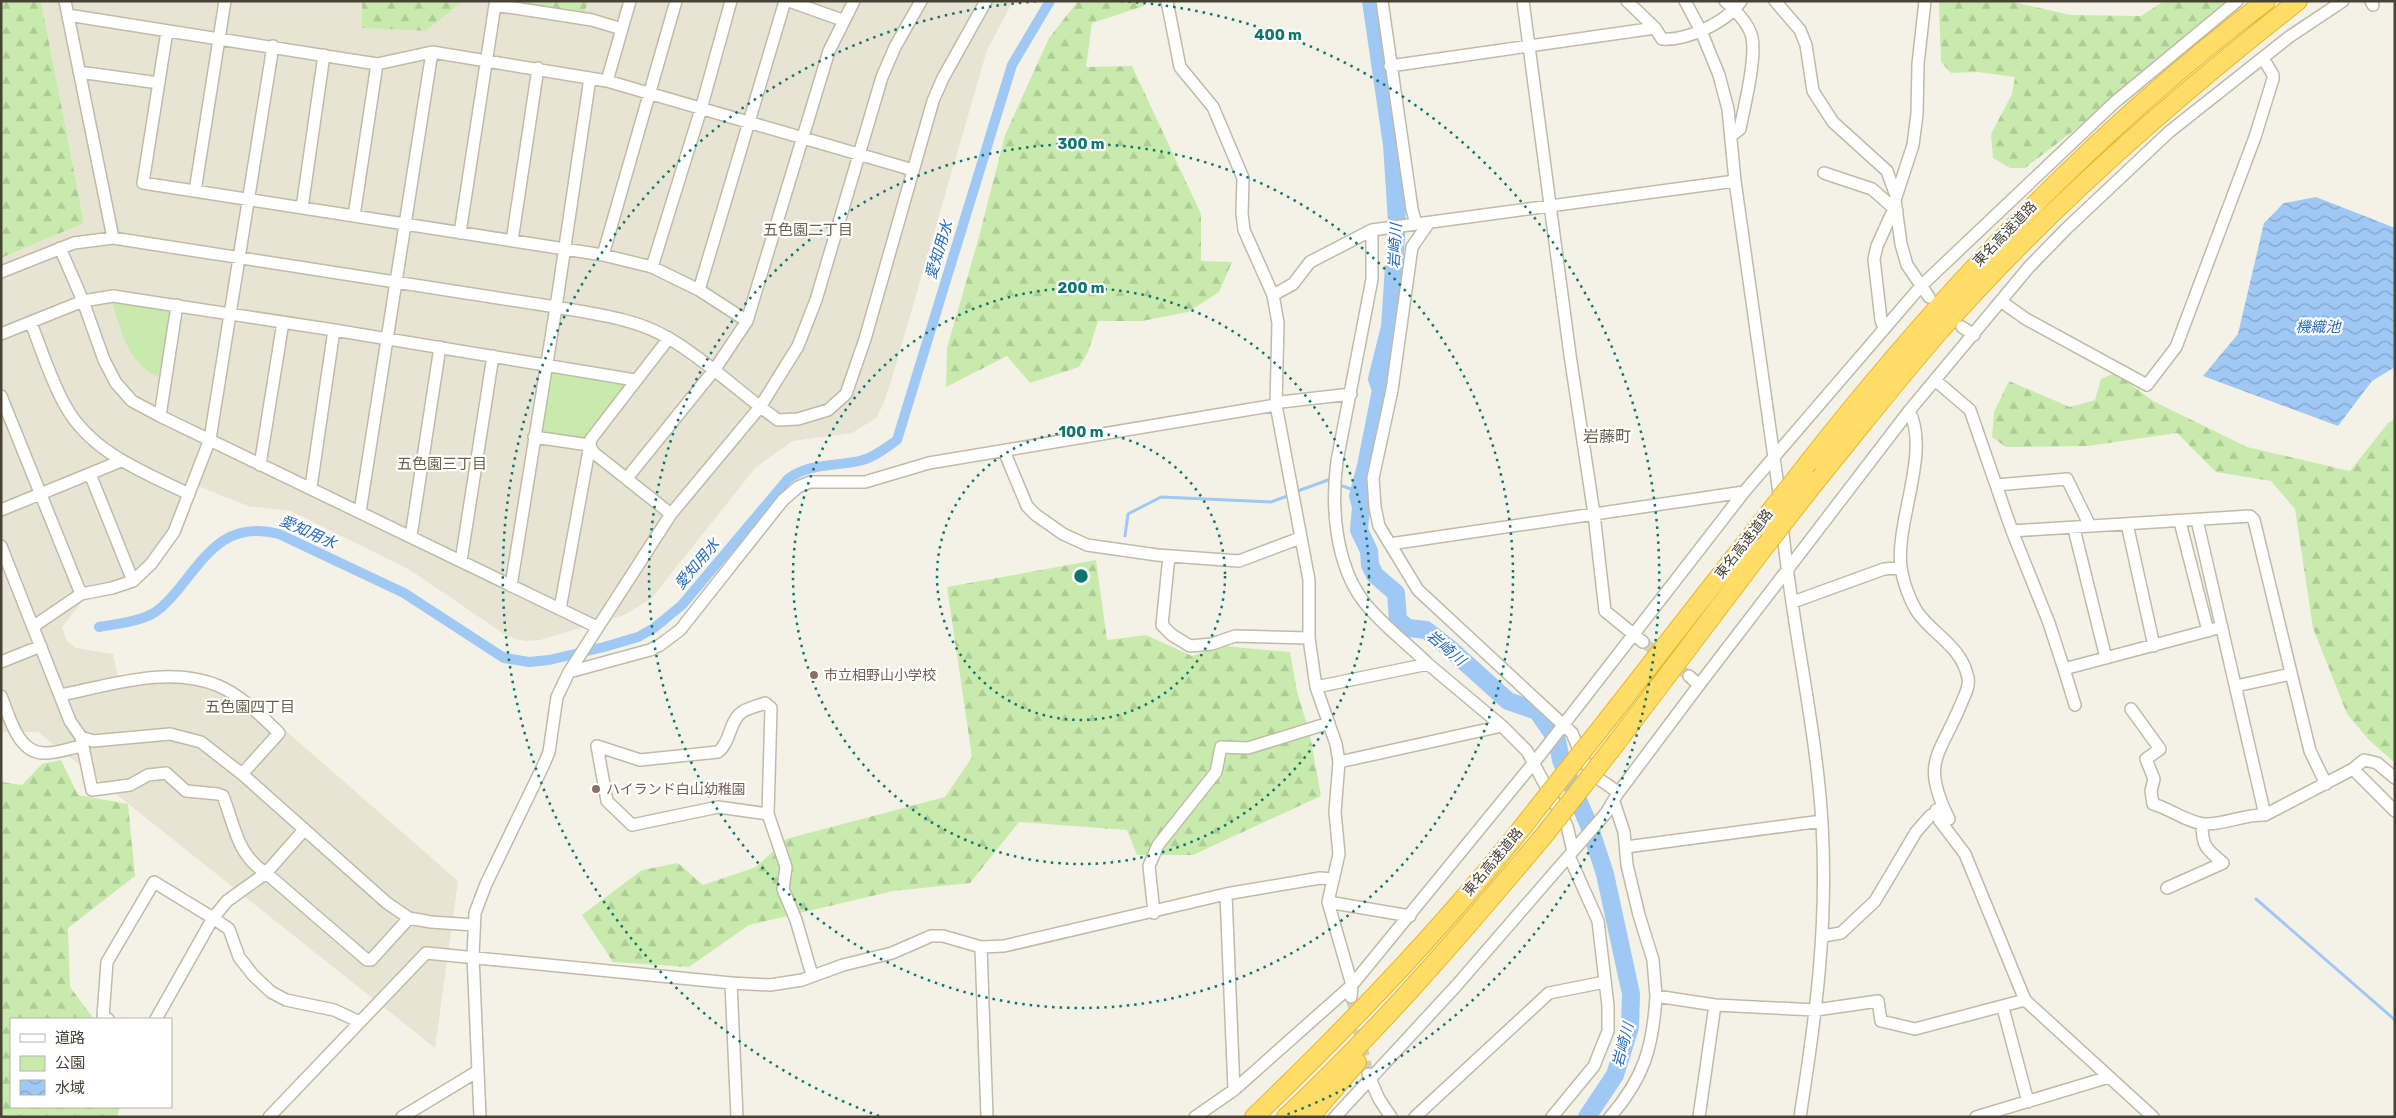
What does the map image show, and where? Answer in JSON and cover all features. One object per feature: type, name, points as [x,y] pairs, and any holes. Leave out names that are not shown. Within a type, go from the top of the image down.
[{"type":"highway","name":"東名高速道路","points":[[1254,1117],[1409,960],[1536,810],[1808,463],[1908,339],[1980,258],[2048,190],[2144,102],[2266,1]]},
{"type":"highway","name":"東名高速道路","points":[[1286,1117],[1385,1017],[1546,833],[1766,545],[1938,333],[2059,207],[2126,143],[2186,91],[2298,1]]},
{"type":"highway","points":[[1310,1117],[1440,964],[1516,869]]},
{"type":"highway","points":[[1243,1117],[1300,1072]]},
{"type":"street","points":[[65,1],[113,238]]},
{"type":"street","points":[[195,191],[225,1]]},
{"type":"street","points":[[607,81],[630,1]]},
{"type":"street","points":[[603,255],[676,1]]},
{"type":"street","points":[[652,267],[732,1]]},
{"type":"street","points":[[699,290],[785,1]]},
{"type":"street","points":[[789,1],[842,20]]},
{"type":"street","points":[[628,478],[715,369],[747,321],[829,51],[842,20],[854,1]]},
{"type":"street","points":[[480,1117],[473,956],[475,913],[486,884],[544,764],[548,752],[557,697],[570,670],[588,641],[671,514],[760,407],[789,362],[805,331],[888,62],[921,1]]},
{"type":"street","points":[[1,272],[60,248],[92,239],[113,238],[556,307],[625,320],[669,338],[715,369],[778,420],[787,421],[828,410],[846,394],[865,339],[933,101],[943,78],[986,1]]},
{"type":"street","points":[[1167,1],[1180,67],[1213,107],[1243,178],[1242,214],[1244,230],[1273,296],[1278,323],[1276,405],[1309,580],[1309,638],[1316,686],[1329,723],[1339,762],[1335,812],[1340,854],[1332,879],[1328,902],[1352,991]]},
{"type":"street","points":[[1382,1],[1412,209],[1419,224],[1412,247],[1393,384],[1373,478],[1375,507],[1379,526],[1418,590],[1561,729],[1572,733],[1583,758],[1596,776],[1607,782],[1616,798],[1629,873],[1653,960],[1656,996],[1651,1039],[1641,1074],[1610,1117]]},
{"type":"street","points":[[1523,1],[1549,205],[1594,514],[1606,611],[1643,642]]},
{"type":"street","points":[[1626,1],[1655,28],[1662,39],[1694,34],[1701,31],[1738,6]]},
{"type":"street","points":[[1685,1],[1701,31],[1719,75],[1731,136],[1735,181],[1774,456],[1822,821],[1824,936],[1816,1010],[1800,1117]]},
{"type":"street","points":[[1725,1],[1738,6],[1751,33],[1753,45],[1749,84],[1740,129],[1731,136]]},
{"type":"street","points":[[1774,1],[1800,30],[1806,45],[1813,91],[1833,122],[1887,171],[1896,196],[1901,244],[1907,265],[1929,297]]},
{"type":"street","points":[[1896,196],[1913,145],[1918,114],[1918,64],[1926,1]]},
{"type":"street","points":[[1195,1117],[1234,1090],[1352,991],[1561,729],[1744,492],[1921,286],[2115,102],[2237,1]]},
{"type":"street","points":[[1335,1117],[1369,1077],[1456,986],[1606,813],[1699,685],[1788,568],[1910,411],[2029,267],[2066,229],[2169,132],[2290,37],[2343,1]]},
{"type":"street","points":[[460,233],[495,5],[592,20],[622,29]]},
{"type":"street","points":[[68,15],[377,64],[432,52],[538,68],[607,81],[912,170]]},
{"type":"street","points":[[1390,66],[1655,28]]},
{"type":"street","points":[[167,31],[144,183],[603,255],[652,267],[699,290],[747,321]]},
{"type":"street","points":[[34,626],[81,594],[112,588],[132,581],[151,564],[174,532],[210,439],[273,46]]},
{"type":"street","points":[[360,512],[407,224],[432,52]]},
{"type":"street","points":[[302,208],[324,55]]},
{"type":"street","points":[[2002,302],[2026,318],[2147,385],[2176,347],[2255,137],[2273,79],[2273,75],[2263,58]]},
{"type":"street","points":[[354,216],[377,64]]},
{"type":"street","points":[[512,241],[538,68]]},
{"type":"street","points":[[79,72],[159,83]]},
{"type":"street","points":[[511,586],[556,307],[590,78]]},
{"type":"street","points":[[1824,173],[1872,189],[1897,211]]},
{"type":"street","points":[[1273,296],[1293,284],[1310,262],[1372,230],[1735,181]]},
{"type":"street","points":[[1884,328],[1881,320],[1874,259],[1877,246],[1891,215],[1897,211]]},
{"type":"street","points":[[1372,230],[1372,278],[1334,487],[1335,513],[1341,545],[1354,584],[1364,602],[1396,635],[1502,726],[1537,759],[1567,826],[1573,851],[1598,920],[1608,1031],[1594,1066],[1552,1117]]},
{"type":"street","points":[[60,248],[83,301],[104,360],[116,383],[132,401],[597,627]]},
{"type":"street","points":[[1,334],[83,301],[113,296],[440,347],[635,380]]},
{"type":"street","points":[[160,416],[177,305]]},
{"type":"street","points":[[30,322],[67,409],[91,439],[121,461],[189,494]]},
{"type":"street","points":[[260,464],[283,322]]},
{"type":"street","points":[[1962,327],[1974,335]]},
{"type":"street","points":[[311,488],[334,330]]},
{"type":"street","points":[[560,609],[591,440],[669,338]]},
{"type":"street","points":[[411,536],[440,347]]},
{"type":"street","points":[[461,561],[493,356]]},
{"type":"street","points":[[1935,380],[1970,410],[2012,531],[2049,622],[2074,705]]},
{"type":"street","points":[[570,670],[660,646],[680,630],[783,500],[798,487],[810,482],[824,481],[842,484],[865,482],[930,463],[1276,405],[1281,402],[1351,394]]},
{"type":"street","points":[[1,396],[81,594]]},
{"type":"street","points":[[1910,411],[1914,419],[1916,467],[1909,487],[1900,545],[1901,568],[1909,595],[1919,614],[1951,644],[1969,680],[1953,724],[1943,739],[1934,763],[1934,780],[1940,809],[1940,821],[1964,854],[2025,1000],[2154,1117]]},
{"type":"street","points":[[534,437],[589,445],[594,453],[628,478],[671,514]]},
{"type":"street","points":[[1004,451],[1027,506],[1036,515],[1063,534],[1087,545],[1169,556],[1239,561],[1300,538]]},
{"type":"street","points":[[1,510],[121,461]]},
{"type":"street","points":[[90,474],[132,581]]},
{"type":"street","points":[[1996,486],[2066,479],[2090,526]]},
{"type":"street","points":[[1390,544],[1744,492]]},
{"type":"street","points":[[2012,531],[2180,522],[2245,515],[2254,520],[2310,750],[2326,784]]},
{"type":"street","points":[[2197,520],[2265,816]]},
{"type":"street","points":[[2180,522],[2208,631]]},
{"type":"street","points":[[2127,524],[2154,646]]},
{"type":"street","points":[[2074,529],[2106,658]]},
{"type":"street","points":[[1,546],[70,721],[81,742],[92,790],[130,784],[148,775],[166,773],[186,791],[223,796],[238,841],[252,864],[266,873],[367,960],[371,960],[409,918]]},
{"type":"street","points":[[1169,556],[1162,625],[1172,635],[1190,646],[1212,644],[1241,636],[1309,638]]},
{"type":"street","points":[[1793,602],[1884,569],[1901,568]]},
{"type":"street","points":[[2064,669],[2222,627]]},
{"type":"street","points":[[1,662],[41,646]]},
{"type":"street","points":[[1316,686],[1428,664]]},
{"type":"street","points":[[2236,686],[2291,674]]},
{"type":"street","points":[[1689,676],[1699,685]]},
{"type":"street","points":[[61,695],[155,677],[193,679],[219,686],[244,701],[279,733],[242,774]]},
{"type":"street","points":[[1,696],[6,720],[22,744],[34,751],[43,753],[81,742],[170,734],[182,736],[210,748],[242,774],[387,903],[409,918],[430,922],[474,925]]},
{"type":"street","points":[[768,814],[718,808],[632,825],[607,801],[596,746],[640,760],[718,752],[723,747],[736,717],[743,711],[765,704],[771,708],[768,814],[786,867],[784,889],[796,920],[812,975]]},
{"type":"street","points":[[2131,709],[2160,749],[2146,759],[2154,779],[2151,791],[2154,804],[2166,807],[2202,824],[2251,814],[2265,816],[2353,769],[2364,760],[2377,763],[2395,778]]},
{"type":"street","points":[[1154,912],[1149,866],[1158,845],[1216,772],[1221,747],[1248,748],[1329,723]]},
{"type":"street","points":[[1339,762],[1502,726]]},
{"type":"street","points":[[2353,769],[2395,811]]},
{"type":"street","points":[[1940,809],[1949,819]]},
{"type":"street","points":[[1824,936],[1841,933],[1875,901],[1916,832],[1940,809]]},
{"type":"street","points":[[1626,847],[1822,821]]},
{"type":"street","points":[[2167,888],[2223,863],[2208,851],[2202,841],[2202,824]]},
{"type":"street","points":[[157,1018],[213,918],[227,901],[266,873],[304,830]]},
{"type":"street","points":[[268,1117],[426,953],[473,956],[731,983],[785,984],[892,953],[931,936],[943,936],[981,947],[1004,946],[1226,894],[1320,878],[1332,879]]},
{"type":"street","points":[[106,1018],[103,1017],[107,962],[154,882],[229,929],[239,957],[253,975],[271,992],[286,1000],[334,1010],[360,1022]]},
{"type":"street","points":[[1226,894],[1234,1090]]},
{"type":"street","points":[[1328,902],[1410,916]]},
{"type":"street","points":[[981,947],[987,1117]]},
{"type":"street","points":[[1415,1117],[1549,993],[1605,982]]},
{"type":"street","points":[[731,983],[737,1117]]},
{"type":"street","points":[[1656,996],[1715,1005],[1816,1010],[1878,1001],[1881,1021],[1915,1029],[2003,1008],[2025,1000]]},
{"type":"street","points":[[1699,1117],[1715,1005]]},
{"type":"street","points":[[2003,1008],[2028,1102]]},
{"type":"street","points":[[402,1117],[478,1070]]},
{"type":"street","points":[[1369,1077],[1391,1117]]},
{"type":"street","points":[[1976,1117],[2109,1077]]},
{"type":"shaded area","points":[[41,1],[362,1],[363,28],[426,31],[463,1],[506,1],[584,12],[589,1],[1013,1],[987,50],[892,378],[883,405],[876,418],[852,433],[793,441],[756,467],[651,599],[624,615],[540,640],[526,641],[515,639],[504,634],[410,570],[291,511],[248,506],[198,486],[182,531],[155,567],[138,584],[112,594],[84,599],[62,627],[67,641],[76,648],[113,654],[118,677],[149,672],[192,671],[239,690],[458,881],[435,1048],[38,732],[1,732],[1,258],[84,223]]},
{"type":"green space","points":[[1,1],[41,1],[84,223],[1,258]]},
{"type":"green space","points":[[362,1],[463,1],[426,31],[362,28]]},
{"type":"green space","points":[[506,1],[589,1],[584,12]]},
{"type":"green space","points":[[1078,1],[1143,1],[1144,6],[1092,23],[1086,67],[1132,66],[1201,214],[1201,261],[1232,262],[1219,292],[1188,312],[1142,321],[1098,321],[1088,352],[1079,367],[1030,383],[1007,356],[946,387],[947,348],[979,237],[1005,135],[1049,38]]},
{"type":"green space","points":[[1941,1],[2009,1],[2071,15],[2141,16],[2164,1],[2229,1],[2081,125],[2025,168],[2010,168],[1993,158],[1991,134],[2012,94],[2015,77],[1978,72],[1951,73],[1941,62],[1939,3]]},
{"type":"green space","points":[[111,299],[170,309],[159,377],[139,364],[132,355],[122,333]]},
{"type":"green space","points":[[548,369],[630,382],[585,438],[538,434]]},
{"type":"green space","points":[[2115,373],[2153,401],[2247,447],[2350,471],[2388,423],[2395,419],[2395,763],[2369,740],[2347,714],[2313,628],[2295,509],[2271,481],[2216,472],[2177,433],[2088,446],[2006,447],[1992,437],[1994,412],[2009,381],[2070,407],[2095,400],[2101,379]]},
{"type":"green space","points":[[1096,560],[1107,640],[1146,635],[1192,656],[1223,646],[1290,652],[1297,691],[1310,735],[1321,796],[1193,855],[1137,855],[1127,830],[1019,822],[970,883],[893,891],[749,925],[689,967],[613,962],[582,915],[642,870],[678,863],[703,885],[756,867],[786,839],[945,797],[972,757],[947,587]]},
{"type":"green space","points":[[61,760],[78,795],[128,804],[135,876],[68,928],[70,987],[93,1018],[10,1018],[10,1108],[120,1108],[117,1117],[1,1117],[1,782],[22,785],[42,764]]},
{"type":"water","name":"機織池","points":[[2316,197],[2395,228],[2395,367],[2372,381],[2338,426],[2203,376],[2238,334],[2264,223],[2284,203]]},
{"type":"waterway","name":"愛知用水","points":[[99,627],[133,621],[156,612],[169,600],[208,553],[219,543],[231,536],[245,532],[261,531],[279,534],[404,593],[504,658],[529,662],[549,660],[638,637],[654,628],[682,605],[788,479],[815,467],[867,459],[881,452],[897,440],[1012,65],[1050,1]]},
{"type":"waterway","name":"岩崎川","points":[[1371,1],[1392,145],[1397,221],[1390,327],[1377,379],[1381,390],[1358,496],[1361,507],[1359,530],[1369,551],[1370,565],[1375,575],[1396,593],[1398,620],[1408,628],[1426,630],[1448,647],[1508,701],[1537,711],[1557,740],[1561,760],[1590,828],[1605,874],[1631,994],[1630,1027],[1615,1075],[1587,1117]]},
{"type":"waterway","points":[[1295,492],[1328,480],[1332,481]]},
{"type":"waterway","points":[[1337,484],[1351,489],[1358,496]]},
{"type":"waterway","points":[[1125,536],[1128,514],[1161,497],[1271,502],[1290,495]]},
{"type":"waterway","points":[[2256,899],[2395,1020]]},
{"type":"tunnel","points":[[1643,642],[1689,676]]},
{"type":"tunnel","points":[[1351,997],[1368,1073]]},
{"type":"place","name":"市立相野山小学校","points":[[814,675]]},
{"type":"place","name":"ハイランド白山幼稚園","points":[[596,789]]},
{"type":"district","name":"五色園二丁目","points":[[808,230]]},
{"type":"district","name":"岩藤町","points":[[1607,436]]},
{"type":"district","name":"五色園三丁目","points":[[442,464]]},
{"type":"district","name":"五色園四丁目","points":[[250,707]]}]
